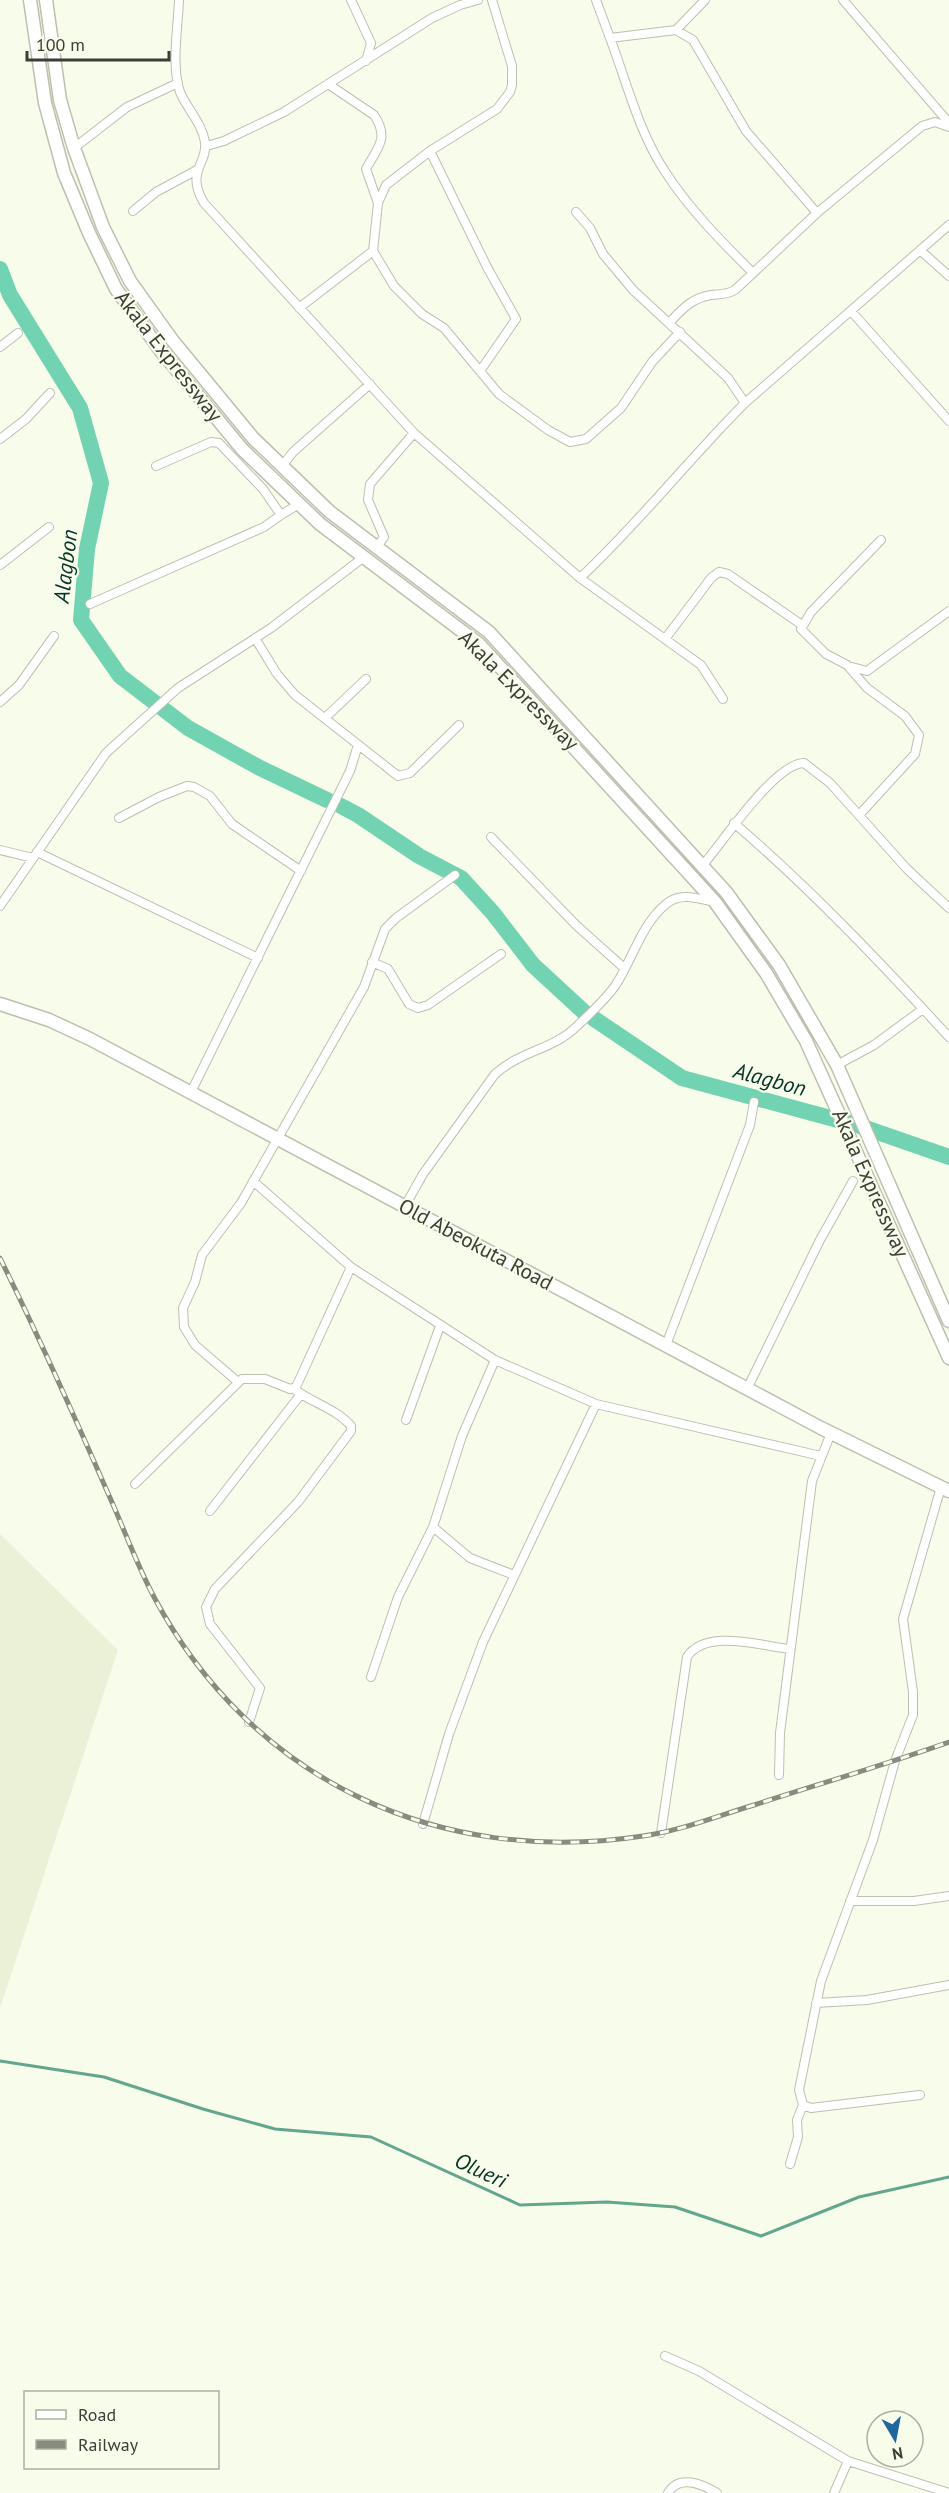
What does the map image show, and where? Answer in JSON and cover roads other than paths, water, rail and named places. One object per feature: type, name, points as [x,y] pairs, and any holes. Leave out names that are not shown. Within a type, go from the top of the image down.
[{"type":"main road","name":"Akala Expressway","points":[[30,0],[45,103],[64,173],[89,233],[117,289],[161,351],[242,449],[320,524],[479,644],[715,902],[766,973],[806,1041],[949,1358]]},
{"type":"main road","name":"Akala Expressway","points":[[46,0],[60,100],[74,148],[103,227],[130,281],[173,341],[253,438],[330,512],[489,632],[726,892],[779,964],[837,1065],[949,1321]]},
{"type":"main road","points":[[161,351],[173,341]]},
{"type":"main road","points":[[715,902],[726,892]]},
{"type":"main road","name":"Old Abeokuta Road","points":[[0,1004],[49,1020],[90,1039],[747,1389],[945,1489]]},
{"type":"street","points":[[179,0],[178,83],[183,98],[204,136],[206,146],[197,170],[196,184],[204,203],[414,432],[580,578],[701,665],[723,699]]},
{"type":"street","points":[[351,0],[371,43],[366,61]]},
{"type":"street","points":[[206,146],[224,141],[284,112],[432,18],[459,5],[478,0]]},
{"type":"street","points":[[492,0],[512,66],[510,92],[497,109],[430,150],[386,185],[378,202],[373,251],[394,286],[422,314],[444,328],[499,394],[562,439],[578,442],[586,439],[621,408],[652,362],[680,332]]},
{"type":"street","points":[[596,0],[640,121],[665,172],[707,226],[753,273]]},
{"type":"street","points":[[676,30],[705,0]]},
{"type":"street","points":[[843,0],[887,48],[949,125]]},
{"type":"street","points":[[610,38],[676,30],[693,40],[746,131],[817,213]]},
{"type":"street","points":[[74,148],[127,107],[178,83]]},
{"type":"street","points":[[328,84],[374,115],[378,121],[381,144],[366,169],[378,202]]},
{"type":"street","points":[[670,322],[686,305],[698,298],[726,295],[817,213],[922,126],[935,122],[949,125]]},
{"type":"street","points":[[430,150],[487,267],[516,319],[480,371]]},
{"type":"street","points":[[132,212],[156,192],[197,170]]},
{"type":"street","points":[[576,212],[590,228],[603,254],[633,290],[728,378],[745,403]]},
{"type":"street","points":[[580,578],[625,536],[714,434],[745,403],[949,225]]},
{"type":"street","points":[[920,250],[949,276]]},
{"type":"street","points":[[299,308],[373,251]]},
{"type":"street","points":[[851,311],[949,421]]},
{"type":"street","points":[[0,347],[18,333]]},
{"type":"street","points":[[282,466],[293,452],[370,384]]},
{"type":"street","points":[[0,439],[26,419],[50,393]]},
{"type":"street","points":[[377,547],[384,537],[372,514],[368,500],[370,484],[414,432]]},
{"type":"street","points":[[156,466],[212,442],[219,443],[263,489],[281,515]]},
{"type":"street","points":[[90,604],[264,527],[299,504]]},
{"type":"street","points":[[0,565],[49,527]]},
{"type":"street","points":[[802,625],[881,540]]},
{"type":"street","points":[[0,906],[106,753],[178,688],[255,638],[364,557]]},
{"type":"street","points":[[665,639],[711,578],[719,572],[728,574],[802,625],[803,633],[826,654],[847,665],[867,671],[949,611]]},
{"type":"street","points":[[0,702],[19,685],[54,636]]},
{"type":"street","points":[[255,638],[277,674],[289,688],[358,745],[402,777],[410,773],[459,725]]},
{"type":"street","points":[[847,665],[867,688],[905,716],[919,735],[915,754],[860,814]]},
{"type":"street","points":[[326,717],[366,679]]},
{"type":"street","points":[[191,1092],[350,771],[358,745]]},
{"type":"street","points":[[703,865],[734,823],[758,797],[793,766],[800,763],[815,770],[830,783],[907,869],[949,908]]},
{"type":"street","points":[[119,818],[159,796],[187,786],[194,787],[210,796],[232,824],[301,871]]},
{"type":"street","points":[[734,823],[796,876],[949,1037]]},
{"type":"street","points":[[491,837],[576,926],[624,968]]},
{"type":"street","points":[[0,850],[35,855],[258,958]]},
{"type":"street","points":[[238,1382],[216,1366],[188,1338],[184,1327],[183,1308],[195,1282],[207,1245],[241,1203],[364,987],[389,924],[455,875]]},
{"type":"street","points":[[405,1206],[423,1174],[495,1074],[510,1061],[560,1040],[570,1033],[615,986],[647,925],[667,903],[680,897],[715,902]]},
{"type":"street","points":[[372,962],[388,969],[409,1004],[418,1008],[428,1005],[501,954]]},
{"type":"street","points":[[837,1065],[874,1046],[923,1009]]},
{"type":"street","points":[[666,1345],[750,1125],[754,1102]]},
{"type":"street","points":[[253,1181],[351,1267],[495,1360],[596,1404],[821,1456]]},
{"type":"street","points":[[747,1389],[815,1250],[854,1181]]},
{"type":"street","points":[[210,1511],[298,1391],[351,1267]]},
{"type":"street","points":[[406,1420],[440,1326]]},
{"type":"street","points":[[371,1677],[398,1598],[433,1527],[462,1436],[495,1360]]},
{"type":"street","points":[[135,1484],[238,1382],[256,1377],[280,1387],[298,1391],[343,1416],[351,1426],[351,1431],[298,1502],[230,1570],[215,1589],[206,1607],[210,1624],[260,1688],[249,1722]]},
{"type":"street","points":[[423,1824],[449,1734],[483,1642],[596,1404]]},
{"type":"street","points":[[779,1775],[780,1733],[812,1481],[831,1433]]},
{"type":"street","points":[[790,2164],[798,2137],[797,2120],[803,2105],[799,2090],[816,2003],[873,1840],[895,1761],[913,1715],[913,1692],[903,1620],[945,1489]]},
{"type":"street","points":[[433,1527],[470,1558],[514,1575]]},
{"type":"street","points":[[661,1833],[687,1657],[699,1645],[723,1641],[790,1649]]},
{"type":"street","points":[[850,1901],[914,1901],[949,1896]]},
{"type":"street","points":[[816,2003],[867,2000],[949,1984]]},
{"type":"street","points":[[803,2105],[811,2108],[920,2096]]},
{"type":"street","points":[[665,2356],[699,2371],[848,2461],[949,2493]]},
{"type":"street","points":[[834,2493],[848,2461]]},
{"type":"street","points":[[668,2493],[676,2484],[684,2482],[697,2483],[717,2493]]},
{"type":"waterway","name":"Alagbon","points":[[0,269],[10,295],[80,408],[101,483],[87,549],[81,620],[120,676],[188,728],[260,768],[327,800]]},
{"type":"waterway","name":"Alagbon","points":[[341,806],[419,856],[461,878],[493,913],[533,965],[584,1012]]},
{"type":"waterway","name":"Alagbon","points":[[593,1018],[682,1078],[860,1126],[949,1157]]},
{"type":"waterway","name":"Olueri","points":[[0,2061],[104,2077],[203,2109],[275,2129],[371,2137],[520,2205],[607,2202],[675,2207],[761,2236],[859,2197],[949,2177]]},
{"type":"railway","points":[[0,1258],[68,1403],[147,1584],[195,1661],[243,1716],[298,1762],[359,1797],[424,1823],[494,1838],[567,1842],[643,1836],[698,1823],[949,1742]]}]
